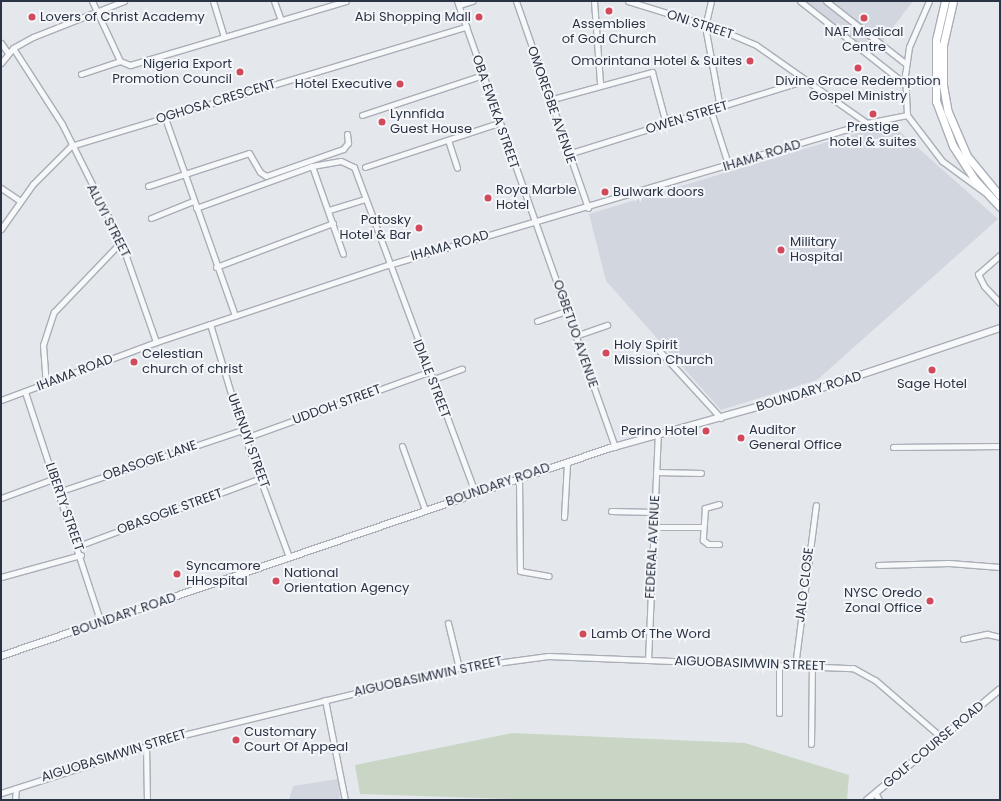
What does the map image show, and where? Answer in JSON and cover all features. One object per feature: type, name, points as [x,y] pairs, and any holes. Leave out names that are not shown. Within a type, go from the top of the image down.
[{"type":"main road","points":[[945,1],[933,68],[936,100],[953,146],[991,192],[1000,196]]},
{"type":"main road","points":[[953,1],[943,45],[943,85],[948,112],[967,156],[1000,207]]},
{"type":"street","points":[[92,1],[120,61]]},
{"type":"street","points":[[1,62],[13,48],[96,11],[124,1]]},
{"type":"street","points":[[213,1],[224,36]]},
{"type":"street","points":[[274,1],[281,20]]},
{"type":"street","points":[[81,74],[120,61],[130,65],[281,20],[328,3],[346,1]]},
{"type":"street","points":[[458,3],[472,1]]},
{"type":"street","name":"OMOREGBE AVENUE","points":[[516,1],[549,100],[588,208]]},
{"type":"street","points":[[594,1],[600,83]]},
{"type":"street","name":"ONI STREET","points":[[629,1],[756,45],[867,123]]},
{"type":"street","points":[[711,1],[704,26],[720,108]]},
{"type":"street","points":[[800,1],[905,84]]},
{"type":"street","points":[[826,1],[906,64]]},
{"type":"street","points":[[929,1],[908,47],[905,84],[907,115],[942,162],[991,192]]},
{"type":"street","name":"OBA EWEKA STREET","points":[[458,3],[533,223]]},
{"type":"street","name":"OGHOSA CRESCENT","points":[[71,146],[466,27]]},
{"type":"street","points":[[1,43],[8,54]]},
{"type":"street","name":"ALUYI STREET","points":[[13,48],[42,90],[121,242],[156,342]]},
{"type":"street","points":[[549,100],[600,83],[652,72],[666,124]]},
{"type":"street","points":[[362,115],[483,75]]},
{"type":"street","name":"OWEN STREET","points":[[568,154],[711,111],[805,80]]},
{"type":"street","points":[[711,111],[729,167]]},
{"type":"street","name":"IHAMA ROAD","points":[[1,400],[46,385],[156,342],[388,265],[729,167],[867,123],[907,115]]},
{"type":"street","points":[[165,118],[234,316]]},
{"type":"street","points":[[365,167],[500,123]]},
{"type":"street","points":[[148,186],[185,172],[249,153],[260,172],[266,176],[343,149],[348,142],[347,134]]},
{"type":"street","points":[[448,140],[457,168]]},
{"type":"street","points":[[1,229],[20,201],[71,146]]},
{"type":"street","name":"IDIALE STREET","points":[[312,166],[341,161],[351,164],[431,380],[475,493]]},
{"type":"street","points":[[196,208],[312,166],[329,210],[343,254]]},
{"type":"street","points":[[1,188],[20,201]]},
{"type":"street","points":[[329,210],[365,199]]},
{"type":"street","points":[[151,218],[193,201]]},
{"type":"street","points":[[216,267],[333,223]]},
{"type":"street","name":"OGBETUO AVENUE","points":[[533,223],[615,447]]},
{"type":"street","points":[[46,385],[43,345],[54,312],[121,242]]},
{"type":"street","points":[[1000,255],[978,274],[981,283],[1000,303]]},
{"type":"street","points":[[537,321],[566,311]]},
{"type":"street","name":"UHENUYI STREET","points":[[210,324],[242,430],[289,557]]},
{"type":"street","points":[[575,336],[607,325]]},
{"type":"street","name":"BOUNDARY ROAD","points":[[1,656],[101,623],[424,510],[567,462],[658,434],[721,418],[1000,328]]},
{"type":"street","points":[[654,345],[721,418]]},
{"type":"street","points":[[431,380],[462,369]]},
{"type":"street","name":"UDDOH STREET","points":[[245,438],[428,372]]},
{"type":"street","name":"LIBERTY STREET","points":[[25,392],[58,492],[81,555],[101,623]]},
{"type":"street","name":"OBASOGIE LANE","points":[[58,492],[242,430]]},
{"type":"street","name":"FEDERAL AVENUE","points":[[648,660],[658,434]]},
{"type":"street","points":[[402,446],[424,510]]},
{"type":"street","points":[[893,447],[1000,446]]},
{"type":"street","points":[[564,517],[567,462]]},
{"type":"street","points":[[656,472],[701,473]]},
{"type":"street","name":"OBASOGIE STREET","points":[[78,546],[261,478]]},
{"type":"street","points":[[519,478],[520,571],[549,576]]},
{"type":"street","points":[[1,498],[54,479]]},
{"type":"street","points":[[719,504],[705,508],[703,527],[704,543],[719,544]]},
{"type":"street","name":"JALO CLOSE","points":[[795,666],[816,505]]},
{"type":"street","points":[[611,511],[654,512]]},
{"type":"street","points":[[653,527],[703,527]]},
{"type":"street","points":[[1,577],[81,555]]},
{"type":"street","points":[[878,565],[949,563],[1000,567]]},
{"type":"street","points":[[448,623],[459,668]]},
{"type":"street","points":[[963,639],[987,634],[1000,638]]},
{"type":"street","name":"AIGUOBASIMWIN STREET","points":[[1,792],[146,745],[325,700],[459,668],[548,656],[853,668],[864,673],[941,737]]},
{"type":"street","points":[[779,713],[780,666]]},
{"type":"street","points":[[811,744],[812,666]]},
{"type":"street","name":"GOLF COURSE ROAD","points":[[867,800],[878,797],[941,737],[1000,689]]},
{"type":"street","points":[[325,700],[345,800]]},
{"type":"street","points":[[146,745],[147,800]]},
{"type":"street","points":[[16,788],[16,800]]},
{"type":"shaded area","name":"NAF Medical Centre","points":[[806,1],[913,1],[873,54]]},
{"type":"shaded area","name":"Military Hospital","points":[[890,123],[998,219],[817,380],[721,410],[606,281],[589,214]]},
{"type":"shaded area","points":[[338,779],[340,800],[289,800],[293,786]]},
{"type":"green space","points":[[512,733],[745,743],[849,775],[847,800],[538,800],[360,794],[355,765]]},
{"type":"place","name":"Assemblies of God Church","points":[[609,11]]},
{"type":"place","name":"Lovers of Christ Academy","points":[[32,17]]},
{"type":"place","name":"Abi Shopping Mall","points":[[479,17]]},
{"type":"place","name":"NAF Medical Centre","points":[[864,18]]},
{"type":"place","name":"Omorintana Hotel & Suites","points":[[750,61]]},
{"type":"place","name":"Divine Grace Redemption Gospel Ministry","points":[[858,68]]},
{"type":"place","name":"Nigeria Export Promotion Council","points":[[240,72]]},
{"type":"place","name":"Hotel Executive","points":[[400,84]]},
{"type":"place","name":"Prestige hotel & suites","points":[[873,114]]},
{"type":"place","name":"Lynnfida Guest House","points":[[382,122]]},
{"type":"place","name":"Bulwark doors","points":[[605,192]]},
{"type":"place","name":"Roya Marble Hotel","points":[[488,198]]},
{"type":"place","name":"Patosky Hotel & Bar","points":[[419,228]]},
{"type":"place","name":"Military Hospital","points":[[781,250]]},
{"type":"place","name":"Holy Spirit Mission Church","points":[[606,353]]},
{"type":"place","name":"Celestian church of christ","points":[[134,362]]},
{"type":"place","name":"Sage Hotel","points":[[932,370]]},
{"type":"place","name":"Perino Hotel","points":[[706,431]]},
{"type":"place","name":"Auditor General Office","points":[[741,438]]},
{"type":"place","name":"Syncamore HHospital","points":[[177,574]]},
{"type":"place","name":"National Orientation Agency","points":[[276,581]]},
{"type":"place","name":"NYSC Oredo Zonal Office","points":[[930,601]]},
{"type":"place","name":"Lamb Of The Word","points":[[583,634]]},
{"type":"place","name":"Customary Court Of Appeal","points":[[236,740]]}]
